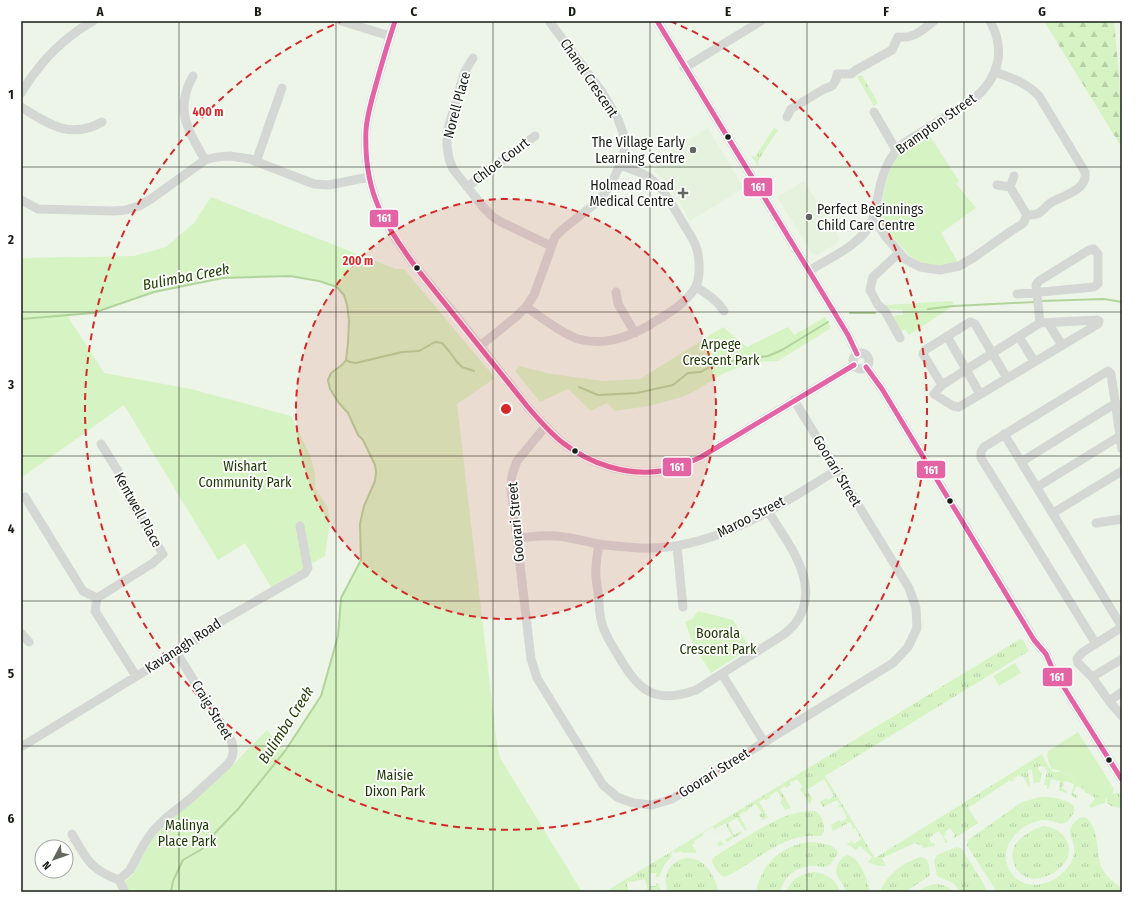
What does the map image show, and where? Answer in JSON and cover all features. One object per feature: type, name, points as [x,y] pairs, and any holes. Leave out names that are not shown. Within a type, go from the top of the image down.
[{"type":"street","points":[[21,93],[37,69],[54,52],[71,36],[93,21]]},
{"type":"street","points":[[341,21],[390,36]]},
{"type":"street","points":[[395,21],[368,117],[366,140],[368,177],[381,214],[407,256],[527,406],[545,426],[569,447],[600,464],[619,469],[638,472],[660,471],[683,466],[701,457],[854,365]]},
{"type":"street","name":"Chanel Crescent","points":[[480,346],[526,307],[534,295],[551,246],[556,237],[563,229],[596,203],[604,194],[613,180],[624,156],[623,133],[618,119],[602,92],[549,21]]},
{"type":"street","points":[[656,21],[809,270],[848,335],[857,354]]},
{"type":"street","points":[[787,118],[791,110],[824,89],[832,77],[844,69],[856,70],[892,50],[898,37],[911,37],[934,21]]},
{"type":"street","name":"Brampton Street","points":[[809,270],[852,244],[871,224],[887,165],[896,150],[904,143],[982,92],[995,72],[998,57],[996,34],[990,21]]},
{"type":"street","points":[[684,68],[757,22]]},
{"type":"street","name":"Norell Place","points":[[473,58],[465,71],[447,132],[448,159],[453,169],[493,217],[551,246]]},
{"type":"street","points":[[871,224],[875,229],[881,231],[904,259],[920,267],[943,270],[966,262],[1013,230],[1022,218],[1032,210],[1045,207],[1051,202],[1067,195],[1080,186],[1086,178],[1085,172],[1039,96],[1028,86],[995,72]]},
{"type":"street","points":[[193,76],[185,93],[184,116],[190,134],[205,160]]},
{"type":"street","points":[[256,162],[282,88]]},
{"type":"street","points":[[21,107],[46,123],[57,128],[79,130],[94,127],[102,122]]},
{"type":"street","points":[[874,112],[896,150]]},
{"type":"street","name":"Chloe Court","points":[[467,187],[535,136]]},
{"type":"street","points":[[21,200],[38,209],[126,210],[139,206],[152,199],[205,160],[230,156],[240,157],[256,162],[314,184],[329,185],[368,177]]},
{"type":"street","points":[[526,307],[562,331],[578,338],[601,342],[625,337],[635,333],[675,309],[686,300],[696,287],[699,271],[699,255],[695,243],[662,189],[650,178],[620,165]]},
{"type":"street","points":[[1010,187],[1014,176]]},
{"type":"street","points":[[997,185],[1010,187],[1027,215]]},
{"type":"street","points":[[1018,294],[1037,299],[1094,287],[1098,284],[1098,254],[1094,249],[1089,250],[1039,281],[1036,285],[1037,299],[1044,323],[1062,345]]},
{"type":"street","points":[[899,253],[873,277],[870,290],[878,306],[885,311],[900,338]]},
{"type":"street","points":[[696,287],[711,296],[719,303],[724,311]]},
{"type":"street","points":[[616,292],[618,304],[635,333]]},
{"type":"street","points":[[1099,321],[1098,324],[959,407],[953,406],[934,394],[942,385],[1019,337],[1044,323],[1099,321]]},
{"type":"street","points":[[942,385],[923,354],[925,350],[970,322],[974,324],[1007,378]]},
{"type":"street","points":[[947,336],[980,394]]},
{"type":"street","points":[[1019,337],[1034,361]]},
{"type":"street","points":[[857,354],[862,353],[868,357],[869,362],[866,367]]},
{"type":"street","points":[[854,365],[854,358],[857,354]]},
{"type":"street","points":[[854,365],[860,368],[866,367]]},
{"type":"street","points":[[866,367],[885,395],[1034,640],[1046,654],[1053,670],[1122,780]]},
{"type":"street","points":[[1096,644],[981,458],[981,452],[984,447],[1004,434],[1106,371],[1110,372],[1111,374],[1122,449]]},
{"type":"street","name":"Goorari Street","points":[[545,426],[517,461],[512,475],[511,488],[531,659],[537,678],[603,785],[617,796],[633,803],[652,805],[672,799],[894,663],[908,647],[917,628],[916,608],[909,588],[794,400]]},
{"type":"street","points":[[1021,462],[1116,404]]},
{"type":"street","points":[[1004,434],[1122,627],[1083,652],[1078,659],[1078,663],[1081,667],[1092,677],[1108,701],[1122,716]]},
{"type":"street","points":[[1037,487],[1120,436]]},
{"type":"street","name":"Kentwell Place","points":[[97,598],[152,563],[163,554],[129,498],[121,476],[101,444]]},
{"type":"street","name":"Maroo Street","points":[[517,538],[555,536],[599,544],[642,548],[677,546],[693,543],[732,530],[768,511],[837,470]]},
{"type":"street","points":[[1053,513],[1122,471]]},
{"type":"street","points":[[25,497],[83,591],[97,598],[95,610],[136,676]]},
{"type":"street","points":[[599,544],[595,570],[600,618],[605,634],[627,671],[638,684],[649,692],[661,696],[683,695],[696,690],[783,635],[794,625],[801,615],[805,604],[805,577],[800,562],[768,511]]},
{"type":"street","points":[[1096,523],[1122,519]]},
{"type":"street","name":"Kavanagh Road","points":[[21,746],[176,652],[208,632],[218,623],[304,573],[308,568],[300,526]]},
{"type":"street","points":[[677,546],[683,607]]},
{"type":"street","points":[[21,634],[29,642]]},
{"type":"street","name":"Craig Street","points":[[119,880],[130,870],[144,844],[158,826],[223,769],[232,759],[234,750],[232,742],[176,652]]},
{"type":"street","points":[[1092,677],[1122,659]]},
{"type":"street","points":[[722,674],[764,742]]},
{"type":"street","points":[[1108,701],[1122,692]]},
{"type":"street","points":[[72,834],[90,863],[108,876],[119,880],[124,892]]},
{"type":"shaded area","points":[[708,128],[744,188],[690,221],[668,184],[654,171],[679,142],[681,144]]},
{"type":"shaded area","points":[[804,181],[839,237],[838,243],[816,255],[812,253],[777,197]]},
{"type":"green space","points":[[1044,21],[1114,21],[1119,74],[1122,148]]},
{"type":"green space","points":[[862,75],[878,103],[874,106],[857,77]]},
{"type":"green space","points":[[774,128],[778,130],[758,161],[758,166],[751,155],[755,157]]},
{"type":"green space","points":[[928,133],[959,181],[956,184],[976,208],[941,233],[958,262],[940,267],[922,263],[909,255],[882,225],[879,219],[881,204],[894,160],[898,154],[912,142]]},
{"type":"green space","name":"Maisie Dixon Park","points":[[211,197],[396,269],[404,269],[495,378],[457,404],[497,745],[500,758],[582,892],[129,892],[125,882],[134,873],[148,846],[170,820],[231,767],[267,730],[285,751],[321,696],[338,636],[341,598],[361,560],[360,524],[364,506],[375,481],[375,465],[363,440],[358,435],[348,413],[330,389],[328,380],[331,373],[346,360],[349,321],[344,295],[337,287],[319,281],[290,276],[223,278],[154,292],[93,313],[67,315],[104,373],[191,389],[291,416],[310,455],[315,473],[315,488],[327,506],[330,520],[325,556],[271,587],[245,543],[218,560],[124,405],[21,478],[21,258],[134,256],[166,247],[194,223]]},
{"type":"green space","points":[[952,301],[953,306],[909,335],[905,329],[900,332],[893,318],[896,315],[903,315],[903,310],[887,309],[885,305]]},
{"type":"green space","name":"Arpege Crescent Park","points":[[825,317],[831,328],[778,361],[754,362],[722,374],[695,391],[682,397],[649,406],[615,411],[607,403],[591,411],[568,389],[540,402],[515,371],[520,366],[546,373],[603,381],[640,379],[723,327],[747,347],[788,327],[794,335]]},
{"type":"green space","name":"Boorala Crescent Park","points":[[698,611],[733,620],[750,648],[711,673],[693,645],[685,622],[692,619]]},
{"type":"green space","points":[[1020,639],[1023,640],[1029,651],[825,776],[875,858],[1042,754],[1051,770],[1054,772],[1061,771],[1095,793],[1106,798],[1105,803],[1090,808],[1089,806],[1095,799],[1077,786],[1073,793],[1078,796],[1077,799],[1071,795],[1074,784],[1065,781],[1062,788],[1067,791],[1067,793],[1059,790],[1060,781],[1051,779],[1049,789],[1047,789],[1047,785],[1044,785],[1047,771],[1044,767],[1039,766],[1039,771],[1042,773],[1040,782],[1034,783],[1032,770],[1028,770],[1029,787],[1023,776],[1020,777],[1019,775],[1011,782],[1010,780],[968,808],[978,823],[955,838],[953,837],[955,835],[950,828],[943,836],[948,842],[945,843],[939,831],[929,838],[931,843],[935,843],[935,846],[923,848],[921,844],[919,845],[915,843],[882,858],[886,866],[878,866],[868,862],[872,857],[860,846],[856,850],[847,844],[852,841],[854,844],[861,839],[855,828],[851,828],[853,827],[850,822],[833,831],[831,825],[839,820],[841,822],[847,818],[842,807],[840,808],[838,806],[840,805],[837,800],[823,807],[820,802],[826,798],[828,800],[834,796],[824,779],[807,790],[812,798],[810,805],[800,789],[803,787],[797,779],[792,782],[791,781],[791,785],[786,788],[785,786],[780,789],[791,808],[785,810],[780,802],[782,800],[777,791],[770,796],[771,797],[759,802],[768,817],[763,820],[759,815],[762,813],[756,804],[749,808],[745,813],[744,811],[739,815],[747,829],[745,831],[737,818],[728,823],[734,835],[741,831],[742,833],[727,842],[725,840],[732,836],[725,823],[715,829],[720,838],[713,827],[694,841],[695,843],[692,845],[696,850],[696,853],[680,851],[676,853],[674,851],[672,852],[672,856],[664,865],[659,877],[656,877],[656,873],[650,873],[650,886],[656,886],[656,883],[658,883],[661,892],[657,889],[647,892],[645,879],[635,882],[628,881],[627,885],[629,892],[605,892]]},
{"type":"green space","points":[[1015,663],[1021,673],[999,686],[993,676]]},
{"type":"green space","points":[[1078,732],[1114,789],[1112,794],[1107,798],[1099,797],[1094,794],[1062,771],[1051,769],[1047,756],[1048,751]]},
{"type":"green space","points":[[1119,793],[1122,797],[1122,808],[1111,806],[1107,803],[1107,798],[1112,794]]},
{"type":"green space","points":[[1040,797],[1066,801],[1074,806],[1074,812],[1064,823],[1046,820],[1038,821],[1023,827],[1017,833],[1008,846],[1006,853],[1006,861],[1009,870],[1013,875],[1020,881],[1036,885],[1053,880],[1061,875],[1072,861],[1074,853],[1074,846],[1070,832],[1071,828],[1079,818],[1085,817],[1090,822],[1096,835],[1100,864],[1109,877],[1120,887],[1120,892],[997,892],[968,847],[968,840],[1022,802]]},
{"type":"green space","points":[[815,811],[820,815],[823,823],[824,832],[821,836],[807,836],[782,843],[725,877],[715,868],[712,860],[713,858],[764,827],[788,815]]},
{"type":"green space","points":[[1044,826],[1050,827],[1061,833],[1068,843],[1069,855],[1063,865],[1054,872],[1037,879],[1026,877],[1017,870],[1013,860],[1013,849],[1025,835],[1034,829]]},
{"type":"green space","points":[[721,840],[723,844],[719,847],[717,844]]},
{"type":"green space","points":[[814,842],[830,845],[837,850],[838,853],[827,867],[810,866],[798,869],[785,881],[780,892],[756,892],[763,872],[776,856],[793,846]]},
{"type":"green space","points":[[957,847],[962,849],[984,884],[987,892],[961,892],[953,883],[937,876],[934,860],[937,855]]},
{"type":"green space","points":[[847,855],[856,860],[863,870],[870,892],[846,892],[836,870],[839,862]]},
{"type":"green space","points":[[920,857],[926,859],[928,863],[930,875],[928,877],[907,892],[880,892],[886,880],[896,870]]},
{"type":"green space","points":[[686,858],[699,861],[704,864],[712,874],[719,892],[668,892],[666,886],[666,875],[668,870],[675,863]]},
{"type":"green space","points":[[813,872],[826,875],[833,880],[840,892],[786,892],[793,880],[804,874]]},
{"type":"green space","points":[[933,884],[945,886],[954,892],[916,892]]},
{"type":"waterway","name":"Bulimba Creek","points":[[21,319],[93,313],[154,292],[223,278],[290,276],[319,281],[337,287],[344,295],[347,305],[349,321],[346,360],[331,373],[328,380],[330,389],[348,413],[358,435],[363,440],[375,465],[376,472],[375,481],[364,506],[360,524],[361,560],[341,598],[338,636],[321,696],[285,751],[239,808],[202,849],[183,860],[173,881],[171,892]]},
{"type":"waterway","points":[[1041,301],[1104,299],[1122,302]]},
{"type":"waterway","points":[[928,309],[954,306],[1035,302]]},
{"type":"waterway","points":[[850,313],[875,313]]},
{"type":"waterway","points":[[579,387],[598,395],[637,393],[673,385],[688,373],[701,372],[715,364],[768,356],[782,350],[828,322]]},
{"type":"waterway","points":[[346,360],[356,363],[402,352],[419,351],[435,342],[442,343],[462,367],[474,371]]},
{"type":"transit line","name":"161","points":[[395,21],[368,114],[366,140],[367,160],[375,199],[392,232],[418,270],[527,406],[563,443],[585,457],[609,467],[635,472],[671,469],[701,457],[854,365]]},
{"type":"transit line","name":"161","points":[[657,21],[848,335],[857,354]]},
{"type":"transit line","name":"161","points":[[866,367],[882,389],[1034,640],[1046,654],[1053,670],[1122,780]]},
{"type":"place","name":"The Village Early Learning Centre","points":[[693,150]]},
{"type":"place","name":"Holmead Road Medical Centre","points":[[683,193]]},
{"type":"place","name":"Perfect Beginnings Child Care Centre","points":[[809,217]]},
{"type":"park label","name":"Wishart Community Park","points":[[245,474]]},
{"type":"park label","name":"Malinya Place Park","points":[[187,834]]}]
